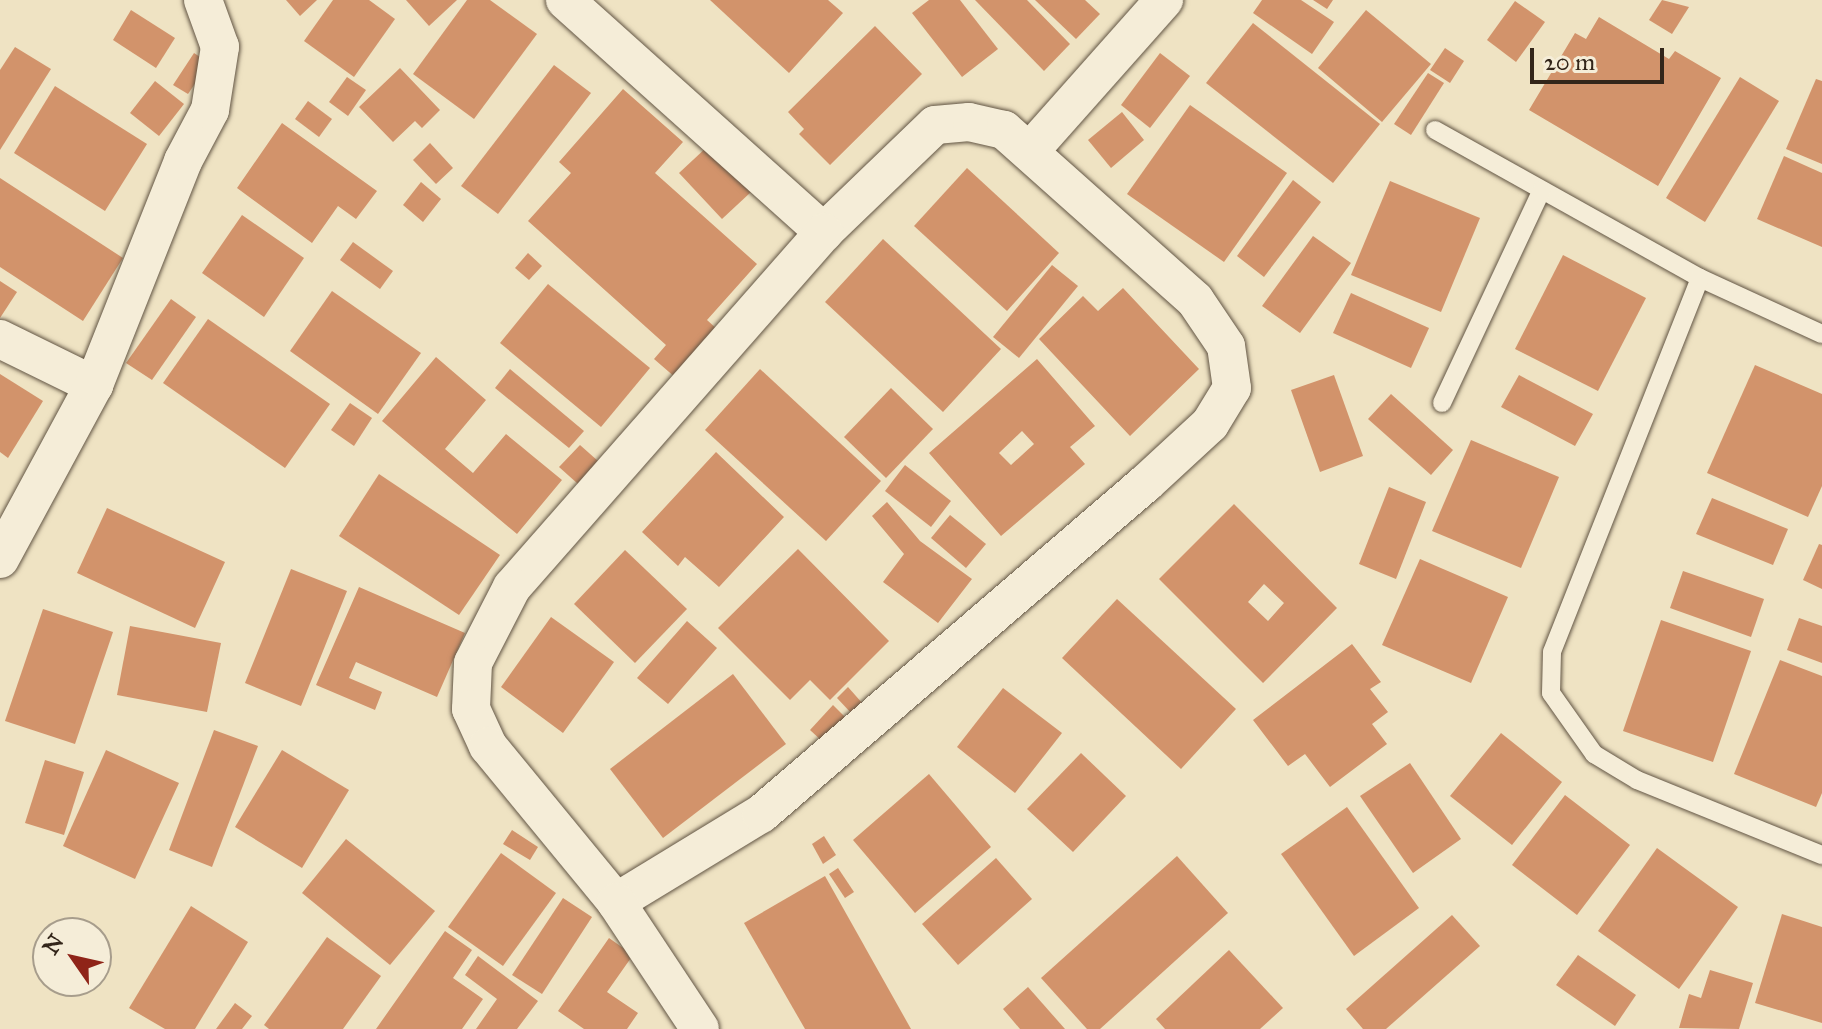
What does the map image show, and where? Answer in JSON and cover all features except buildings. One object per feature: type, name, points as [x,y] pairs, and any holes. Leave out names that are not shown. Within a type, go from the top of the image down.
[{"type":"street","points":[[0,559],[94,385],[183,161],[210,110],[220,47],[203,0]]},
{"type":"street","points":[[565,0],[824,232]]},
{"type":"street","points":[[1030,151],[1164,0]]},
{"type":"street","points":[[616,902],[761,814],[1146,483],[1210,424],[1232,388],[1226,346],[1195,300],[1004,130],[969,122],[935,125],[824,232],[512,587],[473,663],[471,709],[488,746],[616,902],[700,1029]]},
{"type":"street","points":[[0,339],[94,385]]},
{"type":"lane","points":[[1435,130],[1700,278],[1822,334]]},
{"type":"lane","points":[[1442,403],[1542,190]]},
{"type":"lane","points":[[1700,278],[1552,652],[1551,693],[1594,754],[1637,780],[1822,855]]}]
